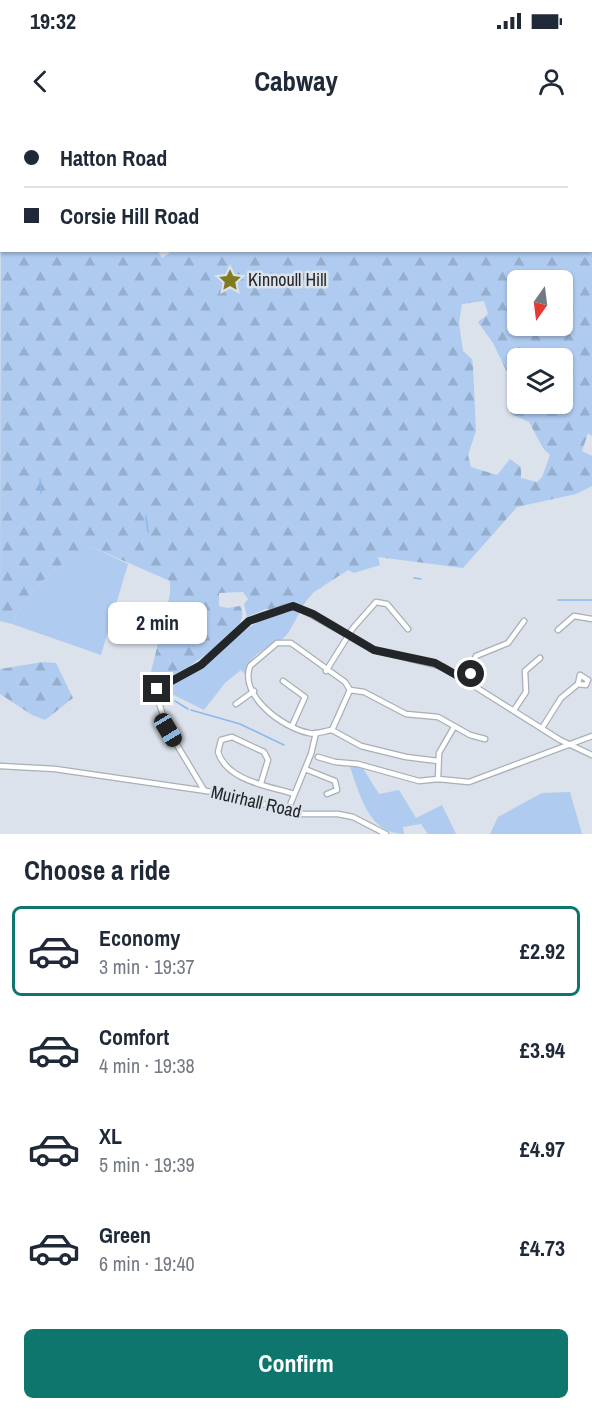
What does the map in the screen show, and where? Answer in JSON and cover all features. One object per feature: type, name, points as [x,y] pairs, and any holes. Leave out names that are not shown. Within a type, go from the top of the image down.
[{"type":"street","points":[[326,671],[348,635],[371,604],[381,601],[392,608],[408,629]]},
{"type":"street","points":[[204,790],[168,730],[155,693],[158,688],[201,665],[249,621],[286,607],[304,609],[385,654],[435,663],[542,728],[592,755]]},
{"type":"street","points":[[558,630],[574,616],[592,620]]},
{"type":"street","points":[[467,681],[476,656],[508,643],[524,621]]},
{"type":"street","points":[[514,622],[518,628]]},
{"type":"street","points":[[438,761],[406,757],[361,746],[350,742],[332,730],[309,733],[267,714],[254,691],[249,668],[277,643],[291,643],[326,671],[345,682],[350,690],[364,692],[405,714],[436,716],[454,727],[485,739]]},
{"type":"street","points":[[514,710],[526,692],[525,671],[540,658]]},
{"type":"street","points":[[282,681],[305,697],[292,726]]},
{"type":"street","points":[[542,728],[561,698],[578,684]]},
{"type":"street","points":[[332,730],[350,690]]},
{"type":"street","points":[[236,704],[254,691]]},
{"type":"street","points":[[438,779],[441,749],[454,727]]},
{"type":"street","points":[[288,810],[316,733]]},
{"type":"street","points":[[318,757],[335,762],[358,764],[410,780],[428,782],[438,779],[457,782],[476,780],[592,736]]},
{"type":"street","points":[[261,783],[267,762],[264,752],[232,737],[221,740],[218,752],[225,767],[235,774],[261,783],[294,794]]},
{"type":"street","name":"Muirhall Road","points":[[0,766],[25,766],[204,790],[302,814],[338,814],[354,817],[386,834]]},
{"type":"street","points":[[304,769],[335,781],[337,790],[327,794]]},
{"type":"green space","points":[[1,252],[158,252],[162,258],[171,252],[592,252],[592,436],[588,433],[582,451],[592,456],[592,486],[576,494],[517,507],[463,568],[378,557],[380,565],[354,573],[348,570],[314,592],[300,608],[266,609],[247,617],[244,604],[248,599],[243,592],[219,593],[219,606],[227,608],[240,606],[242,615],[234,632],[191,665],[190,669],[157,685],[150,676],[170,594],[170,581],[92,547],[45,578],[20,609],[12,624],[0,621]],"holes":[[[182,607],[195,610],[196,615],[208,615],[215,619],[203,621],[200,634],[184,633],[188,641],[175,644]]]},
{"type":"green space","points":[[92,547],[128,564],[101,655],[12,624],[28,597],[45,578]]},
{"type":"green space","points":[[182,607],[195,610],[202,617],[208,615],[217,620],[200,634],[185,633],[188,641],[175,644]]},
{"type":"green space","points":[[290,609],[301,610],[287,634],[249,662],[246,675],[241,670],[225,683],[204,710],[166,691],[169,685],[211,661],[257,622]]},
{"type":"green space","points":[[43,662],[56,663],[73,698],[45,720],[32,715],[0,694],[0,669]]},
{"type":"green space","points":[[355,765],[362,767],[379,794],[399,790],[416,818],[442,805],[456,834],[428,834],[421,824],[403,827],[404,834],[382,827],[374,820],[362,801],[350,767]]},
{"type":"green space","points":[[570,792],[582,834],[490,834],[498,817],[542,793]]},
{"type":"waterway","points":[[40,479],[41,493]]},
{"type":"waterway","points":[[146,516],[148,532]]},
{"type":"waterway","points":[[414,578],[421,579]]},
{"type":"waterway","points":[[558,600],[592,600]]},
{"type":"waterway","points":[[175,701],[188,709]]},
{"type":"waterway","points":[[191,710],[240,724],[284,745]]},
{"type":"place","name":"Kinnoull Hill","points":[[230,280]]},
{"type":"route","points":[[157,689],[193,671],[216,653],[249,621],[293,606],[313,614],[374,650],[396,657],[435,663],[467,681],[471,674]]}]
